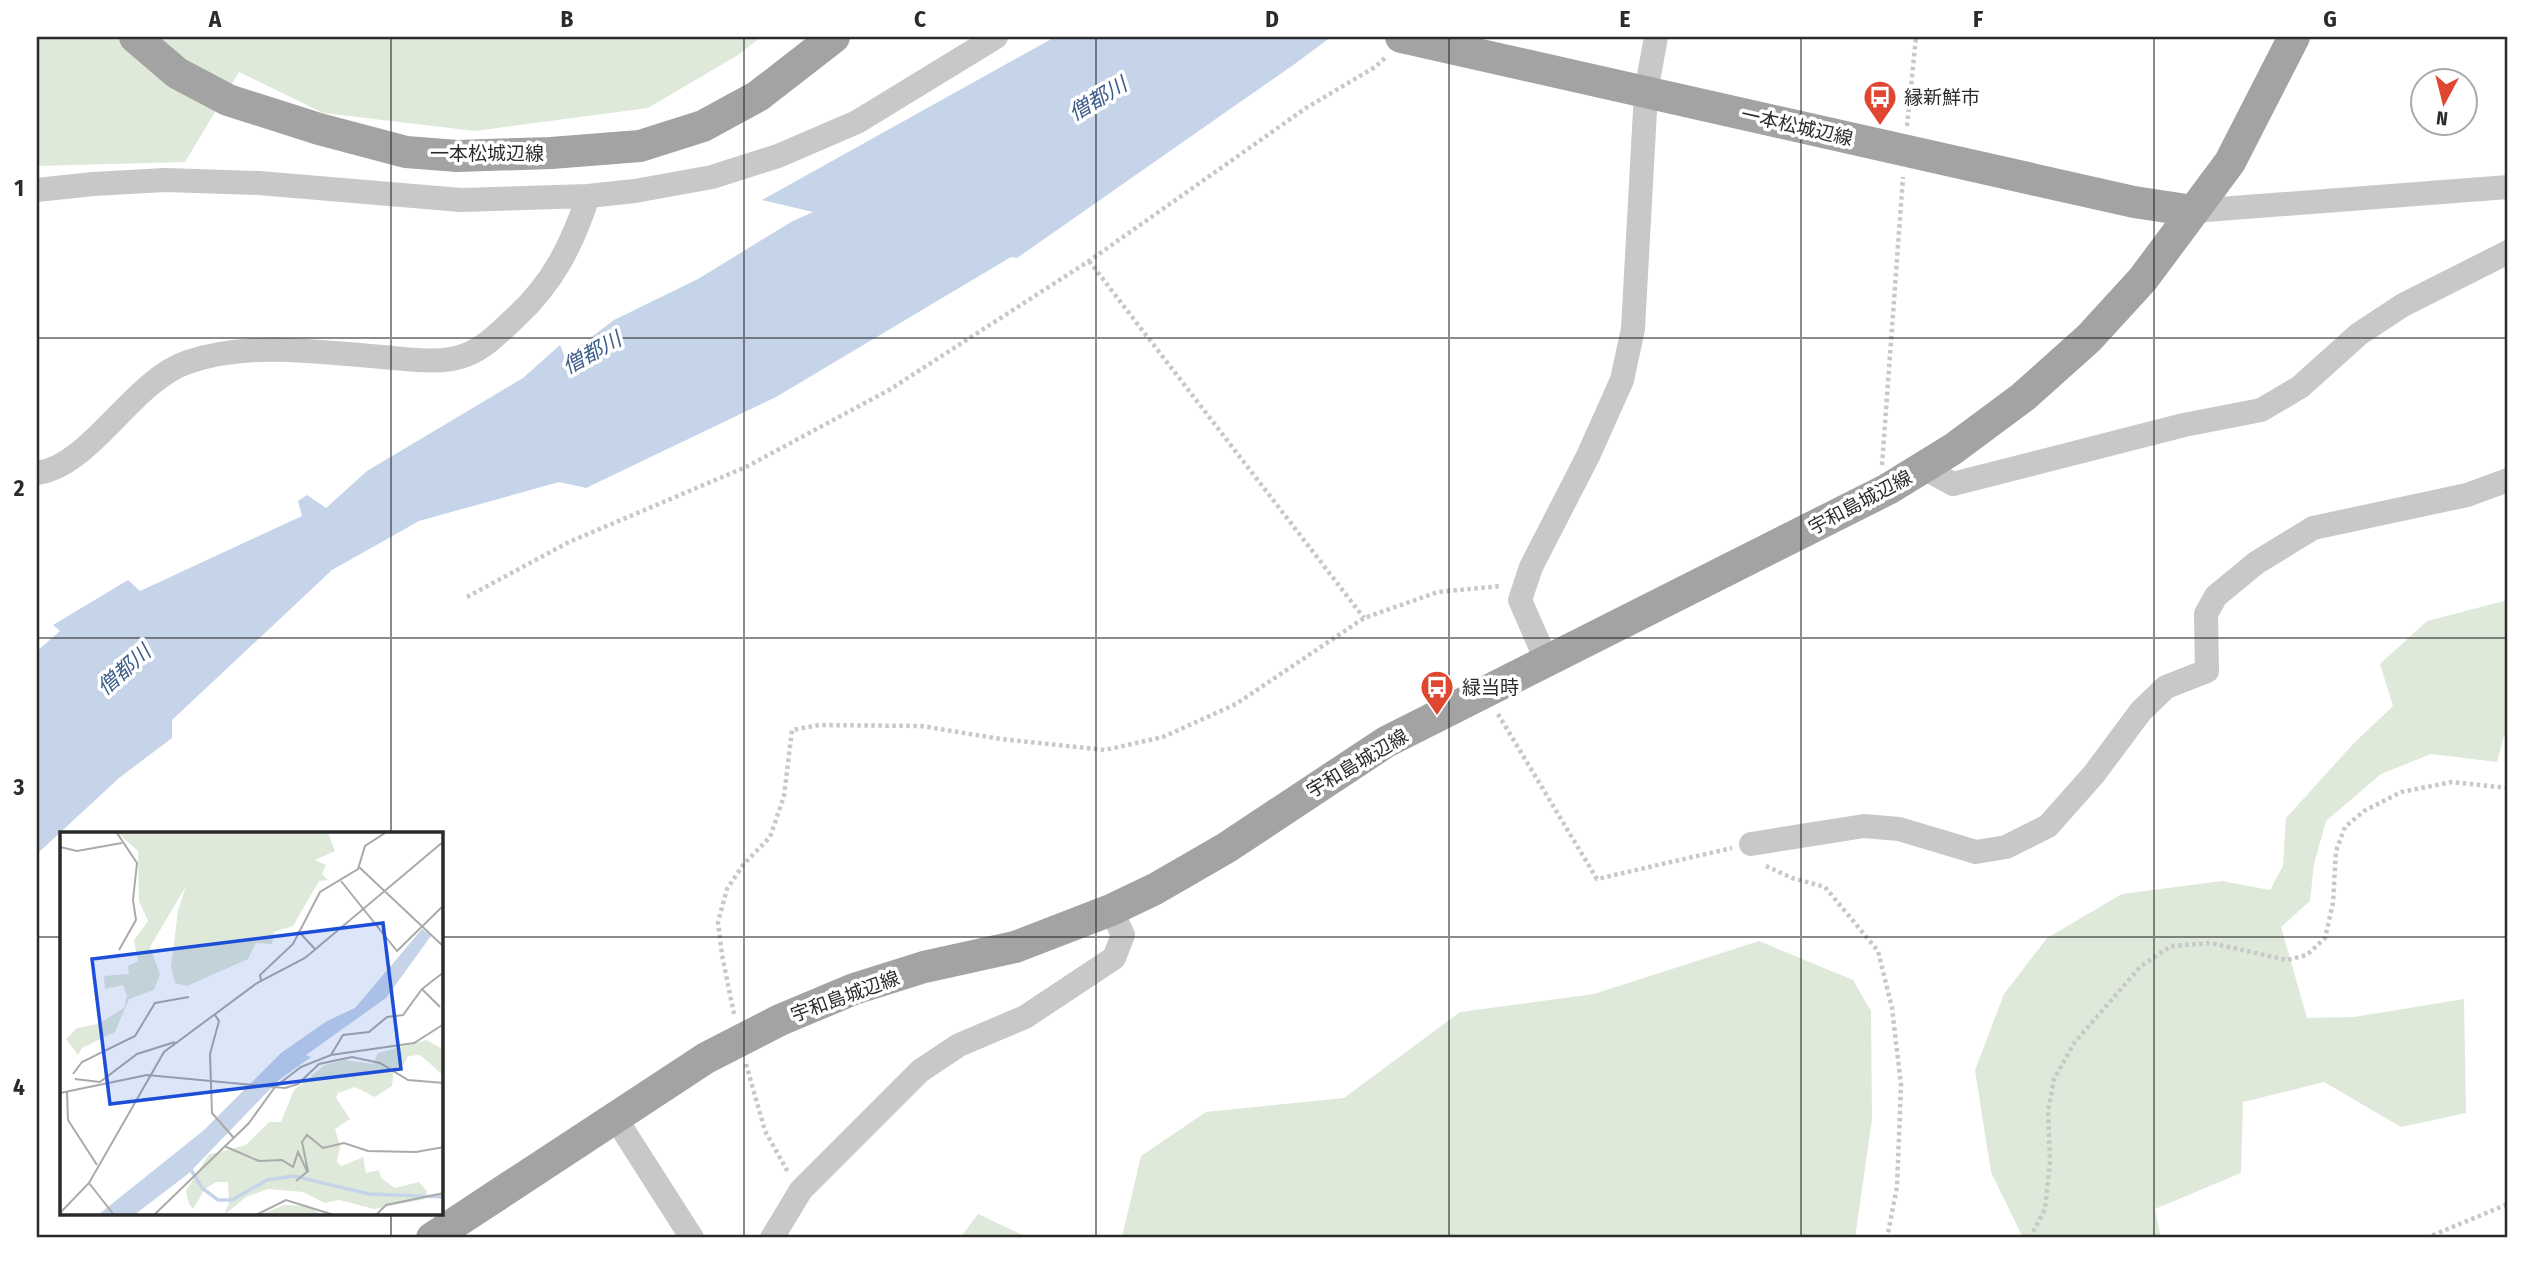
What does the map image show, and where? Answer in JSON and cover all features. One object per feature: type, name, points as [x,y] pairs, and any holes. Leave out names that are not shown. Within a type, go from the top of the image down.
[{"type":"main road","name":"一本松城辺線","points":[[135,37],[177,73],[228,100],[319,129],[406,152],[457,156],[551,153],[640,146],[704,126],[758,96],[835,37]]},
{"type":"main road","name":"宇和島城辺線","points":[[432,1238],[706,1058],[780,1020],[853,989],[924,967],[1015,947],[1155,890],[1226,848],[1386,742],[1888,489],[1924,468],[2023,397],[2089,338],[2143,279],[2230,162],[2294,37]]},
{"type":"main road","name":"一本松城辺線","points":[[1405,38],[2134,202],[2193,211]]},
{"type":"street","points":[[37,190],[165,180],[258,183],[461,200],[588,196],[635,191],[712,177],[778,156],[858,122],[996,37]]},
{"type":"street","points":[[1546,662],[1520,600],[1531,567],[1588,456],[1622,380],[1633,329],[1646,92],[1656,37]]},
{"type":"street","points":[[2193,211],[2508,187]]},
{"type":"street","points":[[37,473],[65,464],[159,377],[186,362],[234,352],[279,349],[433,361],[465,355],[488,342],[531,303],[564,259],[588,196]]},
{"type":"street","points":[[1924,468],[1953,484],[2184,425],[2261,410],[2300,387],[2359,334],[2403,305],[2508,252]]},
{"type":"street","points":[[1751,844],[1864,826],[1899,830],[1976,852],[2006,847],[2048,826],[2094,774],[2141,711],[2166,687],[2207,671],[2206,614],[2216,596],[2256,563],[2313,528],[2467,495],[2508,480]]},
{"type":"street","points":[[772,1238],[801,1190],[920,1071],[959,1045],[1025,1017],[1114,958],[1123,935],[1111,910]]},
{"type":"street","points":[[616,1119],[692,1238]]},
{"type":"path","points":[[1888,489],[1881,459],[1916,37]]},
{"type":"path","points":[[467,597],[569,542],[746,467],[877,397],[1089,261],[1306,108],[1375,67],[1405,38]]},
{"type":"path","points":[[1089,261],[1364,618]]},
{"type":"path","points":[[801,1190],[765,1131],[740,1041],[718,922],[727,889],[743,865],[770,837],[784,796],[792,730],[819,725],[921,726],[1001,739],[1105,750],[1163,737],[1236,704],[1364,618],[1438,592],[1493,585],[1525,586]]},
{"type":"path","points":[[1485,693],[1597,879],[1751,844],[1759,863],[1791,878],[1825,887],[1878,951],[1892,1008],[1901,1085],[1897,1187],[1887,1238]]},
{"type":"path","points":[[2030,1238],[2045,1209],[2050,1161],[2048,1111],[2054,1079],[2074,1042],[2141,966],[2171,946],[2211,943],[2287,960],[2307,956],[2325,938],[2333,903],[2336,851],[2345,827],[2364,811],[2401,792],[2452,782],[2508,788]]},
{"type":"path","points":[[2426,1238],[2508,1204]]},
{"type":"green space","points":[[37,37],[761,37],[738,55],[648,108],[475,131],[323,113],[239,72],[185,162],[37,166]]},
{"type":"green space","points":[[2508,600],[2508,733],[2504,736],[2497,762],[2431,754],[2381,774],[2326,821],[2314,864],[2310,901],[2281,927],[2307,1018],[2354,1017],[2464,999],[2466,1113],[2401,1127],[2324,1082],[2243,1102],[2241,1173],[2155,1209],[2161,1238],[2023,1238],[1991,1172],[1975,1070],[2004,994],[2047,938],[2122,894],[2222,881],[2270,890],[2283,866],[2286,818],[2354,743],[2393,706],[2380,664],[2427,621]]},
{"type":"green space","points":[[1759,941],[1853,980],[1871,1011],[1872,1119],[1855,1238],[1117,1238],[1122,1237],[1141,1156],[1206,1112],[1344,1098],[1460,1012],[1594,994]]},
{"type":"green space","points":[[978,1214],[1029,1238],[960,1238]]},
{"type":"water","name":"僧都川","points":[[1055,37],[1331,37],[1017,258],[1011,257],[776,397],[586,488],[559,482],[419,521],[332,570],[172,720],[172,738],[119,778],[37,854],[37,651],[60,631],[53,625],[128,580],[140,591],[302,516],[298,501],[307,495],[326,508],[367,471],[523,378],[560,345],[565,357],[614,320],[698,279],[791,222],[813,212],[762,200]]},
{"type":"place","name":"縁新鮮市","points":[[1880,127]]},
{"type":"place","name":"緑当時","points":[[1437,717]]}]
